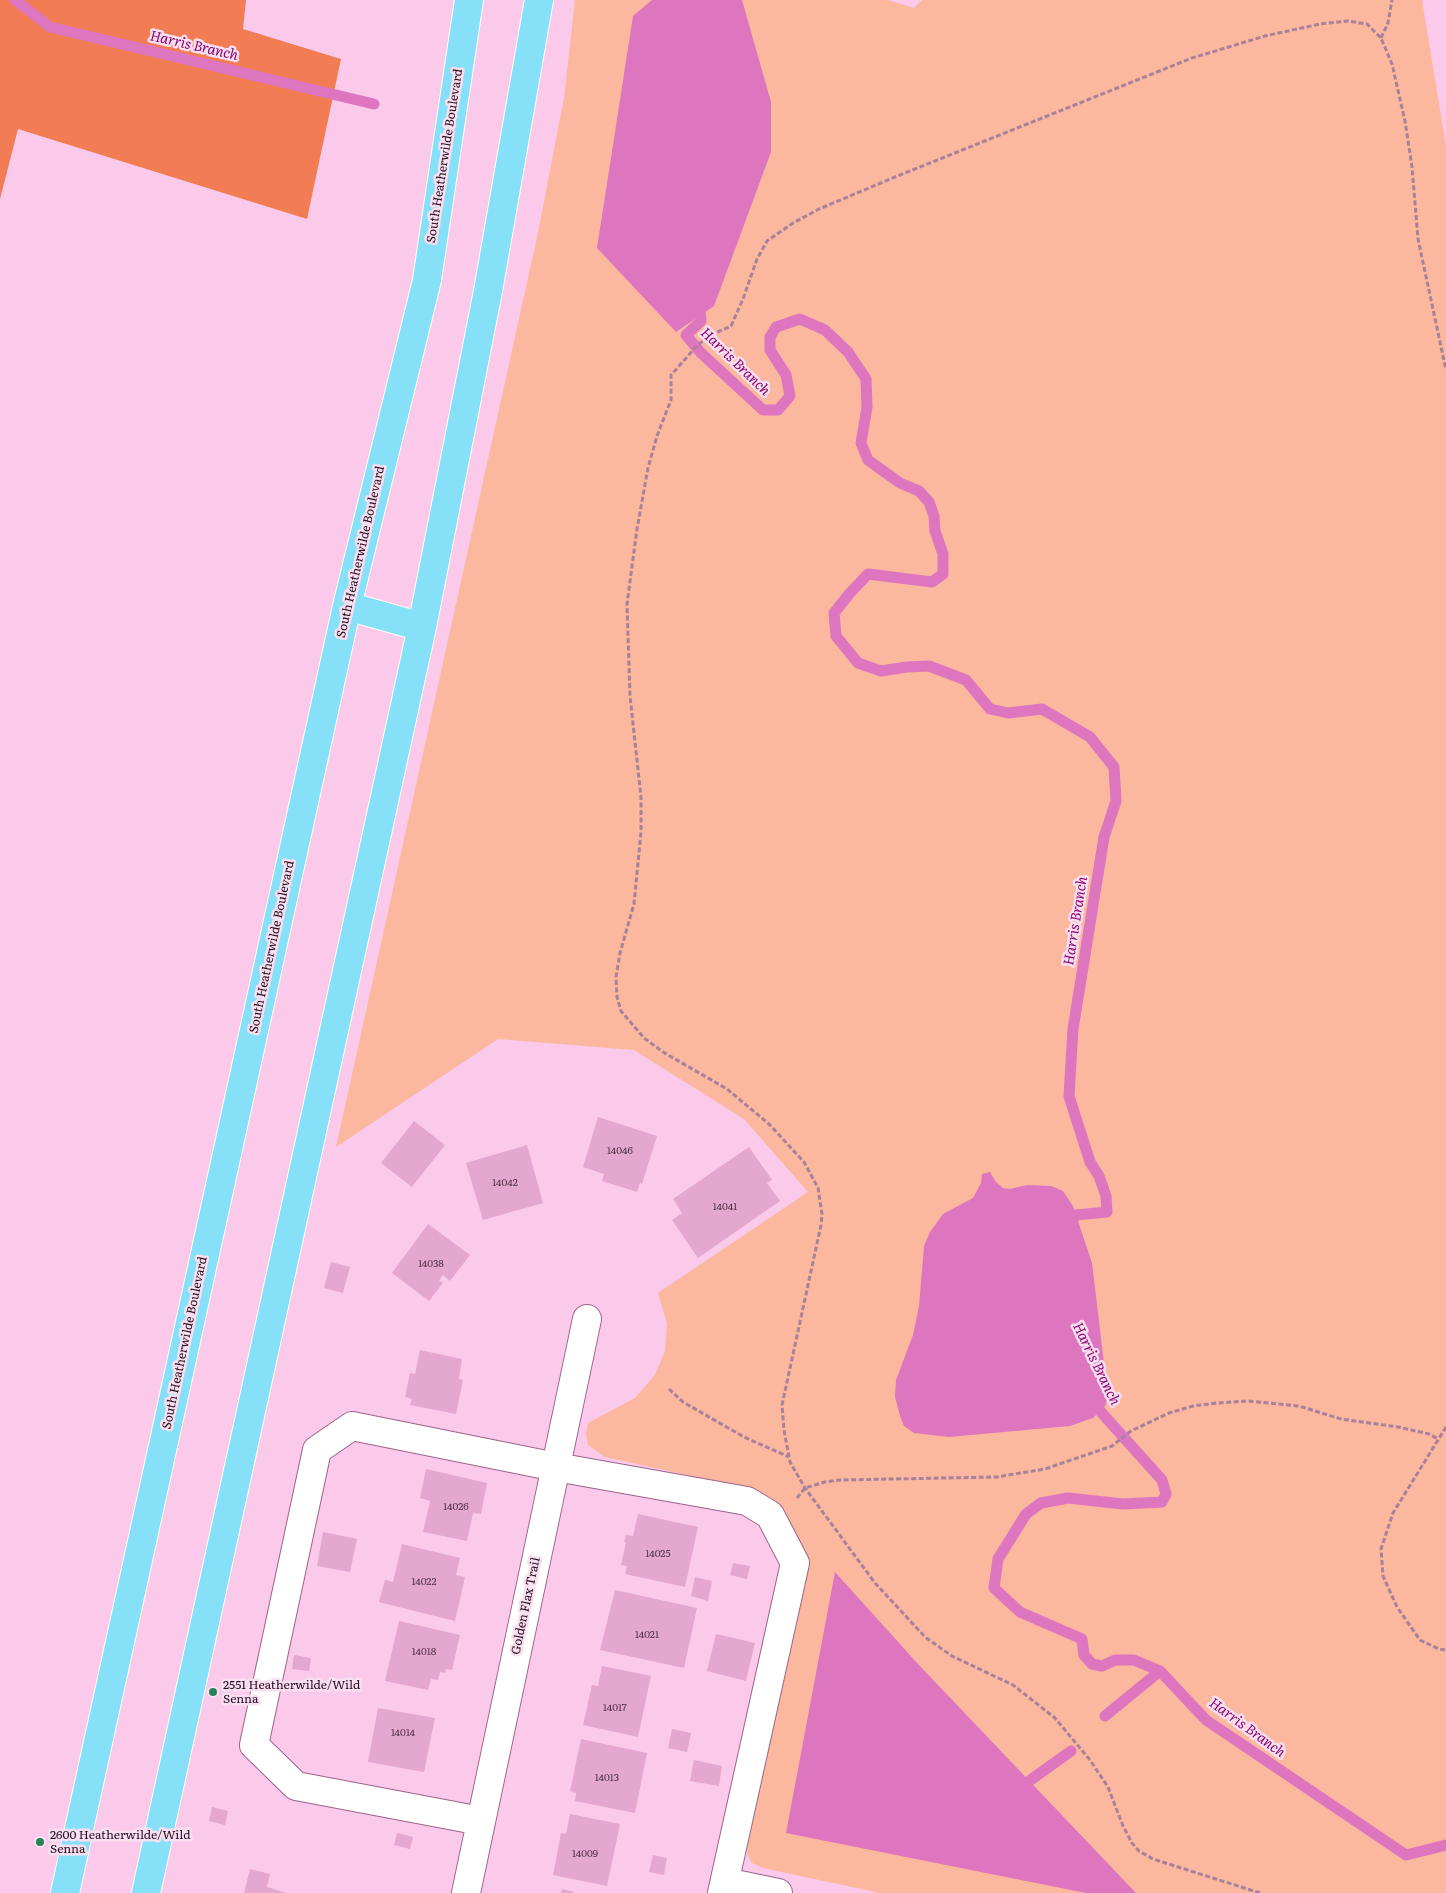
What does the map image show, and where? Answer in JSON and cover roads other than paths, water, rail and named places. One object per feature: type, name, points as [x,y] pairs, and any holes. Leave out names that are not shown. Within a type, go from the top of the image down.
[{"type":"main road","name":"South Heatherwilde Boulevard","points":[[65,1893],[347,606],[427,280],[469,0]]},
{"type":"main road","points":[[146,1893],[422,626],[488,291],[539,0]]},
{"type":"main road","points":[[347,606],[422,626]]},
{"type":"street","name":"Golden Flax Trail","points":[[466,1893],[587,1320]]},
{"type":"street","points":[[481,1821],[296,1786],[254,1745],[317,1450],[352,1426],[556,1467],[746,1501],[770,1515],[795,1563],[724,1888],[778,1893]]},
{"type":"water","points":[[652,0],[742,0],[771,102],[771,152],[714,306],[676,332],[597,248],[633,16]]},
{"type":"water","points":[[990,1172],[996,1182],[1003,1188],[1010,1189],[1027,1185],[1051,1186],[1063,1191],[1073,1206],[1092,1263],[1108,1397],[1105,1406],[1093,1418],[1070,1426],[949,1437],[914,1433],[904,1426],[895,1397],[896,1380],[913,1335],[919,1306],[924,1246],[930,1232],[943,1214],[973,1198],[981,1183],[982,1174]]},
{"type":"water","points":[[835,1572],[918,1664],[1136,1893],[1086,1893],[786,1833]]},
{"type":"waterway","name":"Harris Branch","points":[[15,0],[50,27],[374,104]]},
{"type":"waterway","name":"Harris Branch","points":[[699,300],[701,321],[686,335],[701,353],[763,410],[778,410],[790,396],[786,375],[770,350],[770,337],[776,327],[800,319],[825,330],[848,352],[866,379],[867,407],[861,443],[868,460],[900,483],[919,491],[929,502],[934,516],[935,531],[943,554],[943,574],[932,582],[868,574],[834,613],[836,636],[858,663],[881,671],[929,666],[966,680],[990,709],[1008,713],[1042,709],[1090,737],[1114,767],[1116,801],[1104,837],[1073,1029],[1069,1096],[1090,1162],[1099,1176],[1106,1196],[1107,1212],[1076,1215],[1067,1227]]},
{"type":"waterway","name":"Harris Branch","points":[[1094,1398],[1100,1411],[1162,1480],[1166,1494],[1162,1502],[1123,1504],[1068,1498],[1041,1503],[1026,1514],[998,1559],[994,1588],[1020,1612],[1082,1639],[1084,1655],[1092,1664],[1102,1666],[1115,1660],[1134,1660],[1160,1671],[1206,1720],[1406,1855],[1446,1845]]},
{"type":"waterway","points":[[1105,1716],[1160,1671]]},
{"type":"waterway","points":[[1018,1789],[1071,1751]]},
{"type":"place","name":"2551 Heatherwilde/Wild Senna","points":[[213,1692]]},
{"type":"place","name":"2600 Heatherwilde/Wild Senna","points":[[40,1842]]}]
